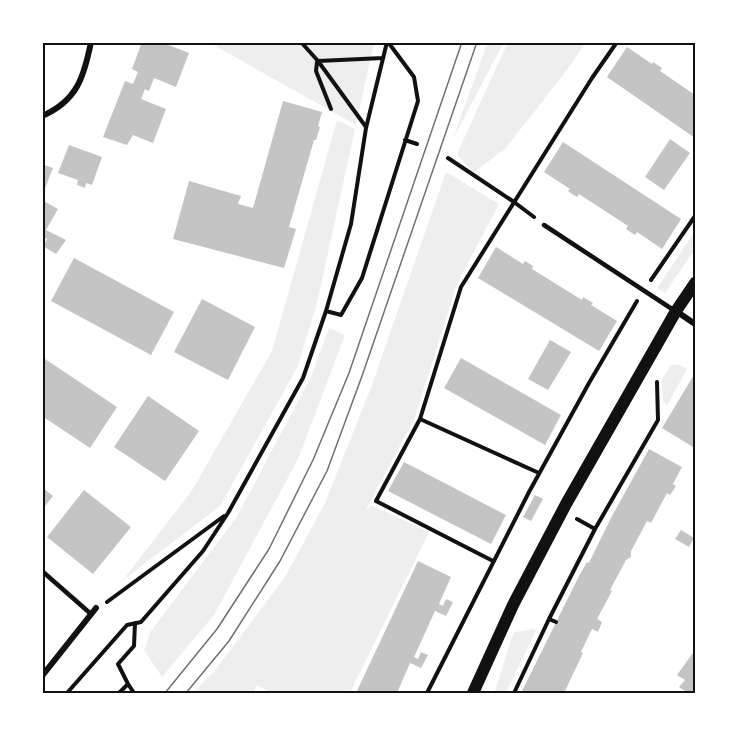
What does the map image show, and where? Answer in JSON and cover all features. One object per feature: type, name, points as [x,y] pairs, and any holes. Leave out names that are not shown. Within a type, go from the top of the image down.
[{"type":"main road","points":[[473,693],[513,605],[566,504],[676,311],[695,283]]},
{"type":"street","points":[[42,116],[58,109],[78,87],[86,68],[91,42]]},
{"type":"street","points":[[676,311],[695,324]]},
{"type":"street","points":[[42,676],[94,611]]},
{"type":"lane","points":[[544,225],[676,311]]},
{"type":"lane","points":[[42,571],[94,611]]},
{"type":"path","points":[[301,42],[318,61],[366,128]]},
{"type":"path","points":[[67,693],[127,625],[141,622],[203,551],[228,513],[303,378],[326,311],[351,224],[366,128],[387,42]]},
{"type":"path","points":[[326,311],[341,315],[362,278],[418,101],[414,77],[387,42]]},
{"type":"path","points":[[493,561],[376,501],[420,419],[461,287],[617,42]]},
{"type":"path","points":[[318,61],[383,58]]},
{"type":"path","points":[[318,61],[316,71],[331,109]]},
{"type":"path","points":[[405,140],[417,144]]},
{"type":"path","points":[[448,158],[544,225]]},
{"type":"path","points":[[427,693],[493,561],[589,383],[644,290],[695,216]]},
{"type":"path","points":[[420,419],[539,473]]},
{"type":"path","points":[[514,693],[595,529],[658,420]]},
{"type":"path","points":[[94,611],[228,513]]},
{"type":"path","points":[[549,619],[556,622]]},
{"type":"path","points":[[134,693],[118,664],[134,646],[135,623]]},
{"type":"path","points":[[119,693],[128,684]]},
{"type":"shaded area","points":[[374,42],[356,125],[210,43]]},
{"type":"shaded area","points":[[488,42],[504,42],[452,141]]},
{"type":"shaded area","points":[[508,42],[586,42],[505,149],[473,173],[457,154]]},
{"type":"shaded area","points":[[337,120],[355,129],[317,303],[298,366],[220,506],[122,581],[191,492],[272,351]]},
{"type":"shaded area","points":[[446,172],[499,204],[457,284],[415,417],[365,512],[371,505],[429,532],[350,693],[273,693],[256,685],[254,693],[193,693],[217,668],[285,577],[325,503],[372,385]]},
{"type":"shaded area","points":[[695,231],[695,249],[665,293],[657,288]]},
{"type":"shaded area","points":[[329,328],[345,335],[298,459],[214,615],[162,677],[144,650],[151,631],[236,518],[311,377]]},
{"type":"shaded area","points":[[671,365],[680,365],[687,369],[667,405],[663,401],[662,379]]},
{"type":"shaded area","points":[[533,629],[536,631],[506,693],[495,691],[515,632]]},
{"type":"building","points":[[142,42],[161,42],[189,53],[176,87],[154,78],[149,91],[145,89],[141,99],[166,109],[153,143],[133,135],[127,145],[103,137],[125,81],[133,84],[138,72],[132,69]]},
{"type":"building","points":[[627,47],[662,68],[660,71],[695,95],[695,138],[607,77]]},
{"type":"building","points":[[283,101],[322,112],[318,126],[320,127],[316,140],[314,140],[289,227],[296,229],[284,268],[173,239],[189,181],[241,196],[238,204],[253,208]]},
{"type":"building","points":[[670,139],[690,153],[664,190],[645,177]]},
{"type":"building","points":[[563,142],[681,219],[662,249],[637,232],[635,235],[626,229],[628,226],[579,194],[577,197],[572,194],[568,191],[570,189],[544,172]]},
{"type":"building","points":[[69,145],[102,157],[92,185],[86,183],[85,188],[77,185],[78,180],[58,173]]},
{"type":"building","points":[[42,164],[53,168],[44,191],[42,190]]},
{"type":"building","points":[[42,200],[58,209],[46,230],[66,240],[56,254],[43,246],[47,239],[42,237]]},
{"type":"building","points":[[496,247],[523,264],[525,261],[533,266],[532,269],[582,300],[583,297],[593,303],[591,305],[617,321],[599,351],[478,278]]},
{"type":"building","points":[[74,258],[174,312],[151,355],[51,301]]},
{"type":"building","points":[[202,299],[255,327],[228,380],[174,352]]},
{"type":"building","points":[[550,340],[571,352],[548,390],[528,379]]},
{"type":"building","points":[[42,357],[117,407],[90,448],[42,416]]},
{"type":"building","points":[[461,358],[561,415],[545,445],[444,388]]},
{"type":"building","points":[[695,373],[695,444],[693,447],[662,428]]},
{"type":"building","points":[[148,396],[199,431],[165,481],[114,447]]},
{"type":"building","points":[[649,449],[682,467],[673,484],[676,486],[670,495],[667,493],[651,523],[647,521],[631,551],[631,557],[626,560],[597,619],[602,622],[598,632],[592,629],[564,693],[521,693],[579,576],[587,562],[589,563]]},
{"type":"building","points":[[404,462],[506,515],[491,544],[388,491]]},
{"type":"building","points":[[42,487],[53,496],[42,510]]},
{"type":"building","points":[[84,490],[131,527],[93,574],[47,537]]},
{"type":"building","points":[[535,495],[543,499],[531,521],[523,517]]},
{"type":"building","points":[[681,530],[694,538],[689,547],[675,539]]},
{"type":"building","points":[[418,561],[451,577],[439,604],[443,606],[446,599],[453,602],[446,616],[435,611],[414,657],[418,659],[421,652],[428,655],[421,668],[410,663],[397,693],[356,693]]},
{"type":"building","points":[[695,650],[695,693],[688,693],[679,687],[685,680],[677,675]]},
{"type":"tram line","points":[[165,693],[217,629],[269,549],[313,460],[349,373],[462,42]]},
{"type":"tram line","points":[[186,693],[229,641],[280,561],[327,471],[477,42]]}]
